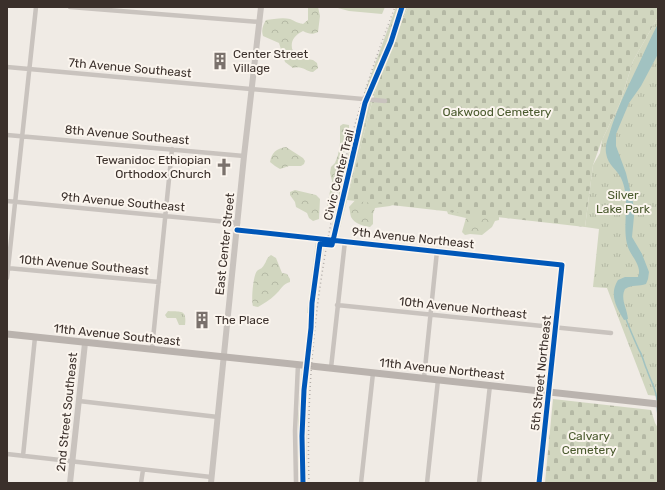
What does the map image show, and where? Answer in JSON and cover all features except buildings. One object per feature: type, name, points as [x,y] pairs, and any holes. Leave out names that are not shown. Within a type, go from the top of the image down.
[{"type":"main road","name":"11th Avenue Southeast","points":[[7,334],[224,357]]},
{"type":"main road","name":"11th Avenue Northeast","points":[[224,357],[658,404]]},
{"type":"street","points":[[7,278],[36,7]]},
{"type":"street","points":[[70,7],[260,22]]},
{"type":"street","name":"East Center Street","points":[[211,480],[244,156],[261,7]]},
{"type":"street","name":"7th Avenue Southeast","points":[[7,67],[385,100]]},
{"type":"street","name":"8th Avenue Southeast","points":[[7,135],[244,156]]},
{"type":"street","points":[[152,349],[172,149]]},
{"type":"street","name":"9th Avenue Southeast","points":[[7,201],[165,216],[238,226]]},
{"type":"street","name":"9th Avenue Northeast","points":[[238,226],[345,241],[562,265]]},
{"type":"street","points":[[331,368],[345,241]]},
{"type":"street","points":[[424,378],[437,251]]},
{"type":"street","name":"5th Street Northeast","points":[[539,483],[562,265]]},
{"type":"street","name":"10th Avenue Southeast","points":[[8,268],[159,282]]},
{"type":"street","name":"10th Avenue Northeast","points":[[337,305],[611,333]]},
{"type":"street","points":[[23,456],[35,337]]},
{"type":"street","name":"2nd Street Southeast","points":[[70,483],[85,343]]},
{"type":"street","points":[[296,483],[295,431],[298,364]]},
{"type":"street","points":[[361,483],[373,373]]},
{"type":"street","points":[[427,483],[438,380]]},
{"type":"street","points":[[479,483],[490,385]]},
{"type":"street","points":[[79,401],[218,417]]},
{"type":"street","points":[[7,454],[143,470],[211,480]]},
{"type":"street","points":[[141,483],[143,470]]},
{"type":"green space","points":[[308,7],[318,7],[320,16],[318,32],[310,34],[303,31],[299,33],[292,42],[292,49],[295,57],[313,60],[317,63],[318,68],[313,72],[296,67],[293,68],[285,62],[279,43],[263,36],[262,32],[266,20],[287,18],[303,24],[308,20]]},
{"type":"green space","points":[[334,7],[385,7],[382,14],[349,11]]},
{"type":"green space","points":[[396,7],[408,7],[384,63],[374,96],[364,94]]},
{"type":"green space","name":"Oakwood Cemetery","points":[[408,7],[658,7],[658,17],[633,61],[620,103],[602,140],[593,165],[585,227],[347,200],[371,106],[384,63]]},
{"type":"green space","name":"Silver Lake Park","points":[[658,17],[658,396],[648,395],[607,288],[593,287],[599,229],[585,227],[593,165],[600,153],[602,140],[620,103],[633,61]]},
{"type":"green space","points":[[362,102],[372,102],[339,232],[331,231],[341,183]]},
{"type":"green space","points":[[343,124],[349,125],[349,131],[329,220],[326,221],[325,217],[332,181],[330,173],[331,167],[335,163],[338,155],[340,126]]},
{"type":"green space","points":[[286,147],[303,158],[305,161],[304,164],[301,166],[289,166],[280,169],[270,162],[275,152]]},
{"type":"green space","points":[[295,190],[316,195],[320,199],[319,219],[313,221],[309,218],[307,213],[296,207],[295,202],[290,195],[290,192]]},
{"type":"green space","points":[[359,196],[401,202],[390,206],[375,208],[373,214],[373,224],[370,227],[357,223],[351,217],[349,207]]},
{"type":"green space","points":[[450,207],[499,214],[499,220],[495,221],[492,227],[482,235],[465,235],[462,232],[466,218],[448,214],[447,211]]},
{"type":"green space","points":[[316,241],[325,242],[318,278],[309,359],[306,358],[310,314],[307,313]]},
{"type":"green space","points":[[271,255],[276,258],[282,273],[287,274],[290,282],[258,307],[253,306],[252,299],[254,278],[257,271],[263,266],[267,258]]},
{"type":"green space","points":[[168,311],[182,312],[185,316],[185,325],[179,325],[176,318],[167,318],[165,315]]},
{"type":"green space","points":[[302,369],[308,369],[306,427],[307,483],[299,483],[298,421]]},
{"type":"green space","name":"Calvary Cemetery","points":[[553,399],[651,410],[658,428],[658,483],[545,483]]},
{"type":"water","points":[[658,24],[658,54],[641,86],[629,103],[616,134],[616,146],[626,173],[633,202],[634,216],[632,237],[642,254],[649,272],[646,284],[625,289],[623,300],[628,319],[624,320],[618,310],[615,300],[615,285],[618,280],[625,277],[638,277],[639,268],[627,244],[624,186],[621,178],[607,157],[606,146],[620,105]]},
{"type":"waterway","points":[[626,319],[654,386],[657,402]]},
{"type":"waterway","points":[[657,406],[658,416]]},
{"type":"railway","points":[[309,483],[309,421],[312,361],[318,300],[328,240],[340,181],[356,123],[374,65],[395,7]]},
{"type":"cycle path","name":"Civic Center Trail","points":[[303,483],[302,436],[304,390],[311,328],[312,303],[320,244],[332,245],[365,103],[391,42],[402,7]]},
{"type":"cycle path","points":[[237,230],[562,265],[539,483]]},
{"type":"place","name":"Center Street Village","points":[[220,61]]},
{"type":"place","name":"Tewanidoc Ethiopian Orthodox Church","points":[[224,167]]},
{"type":"place","name":"The Place","points":[[202,320]]}]
